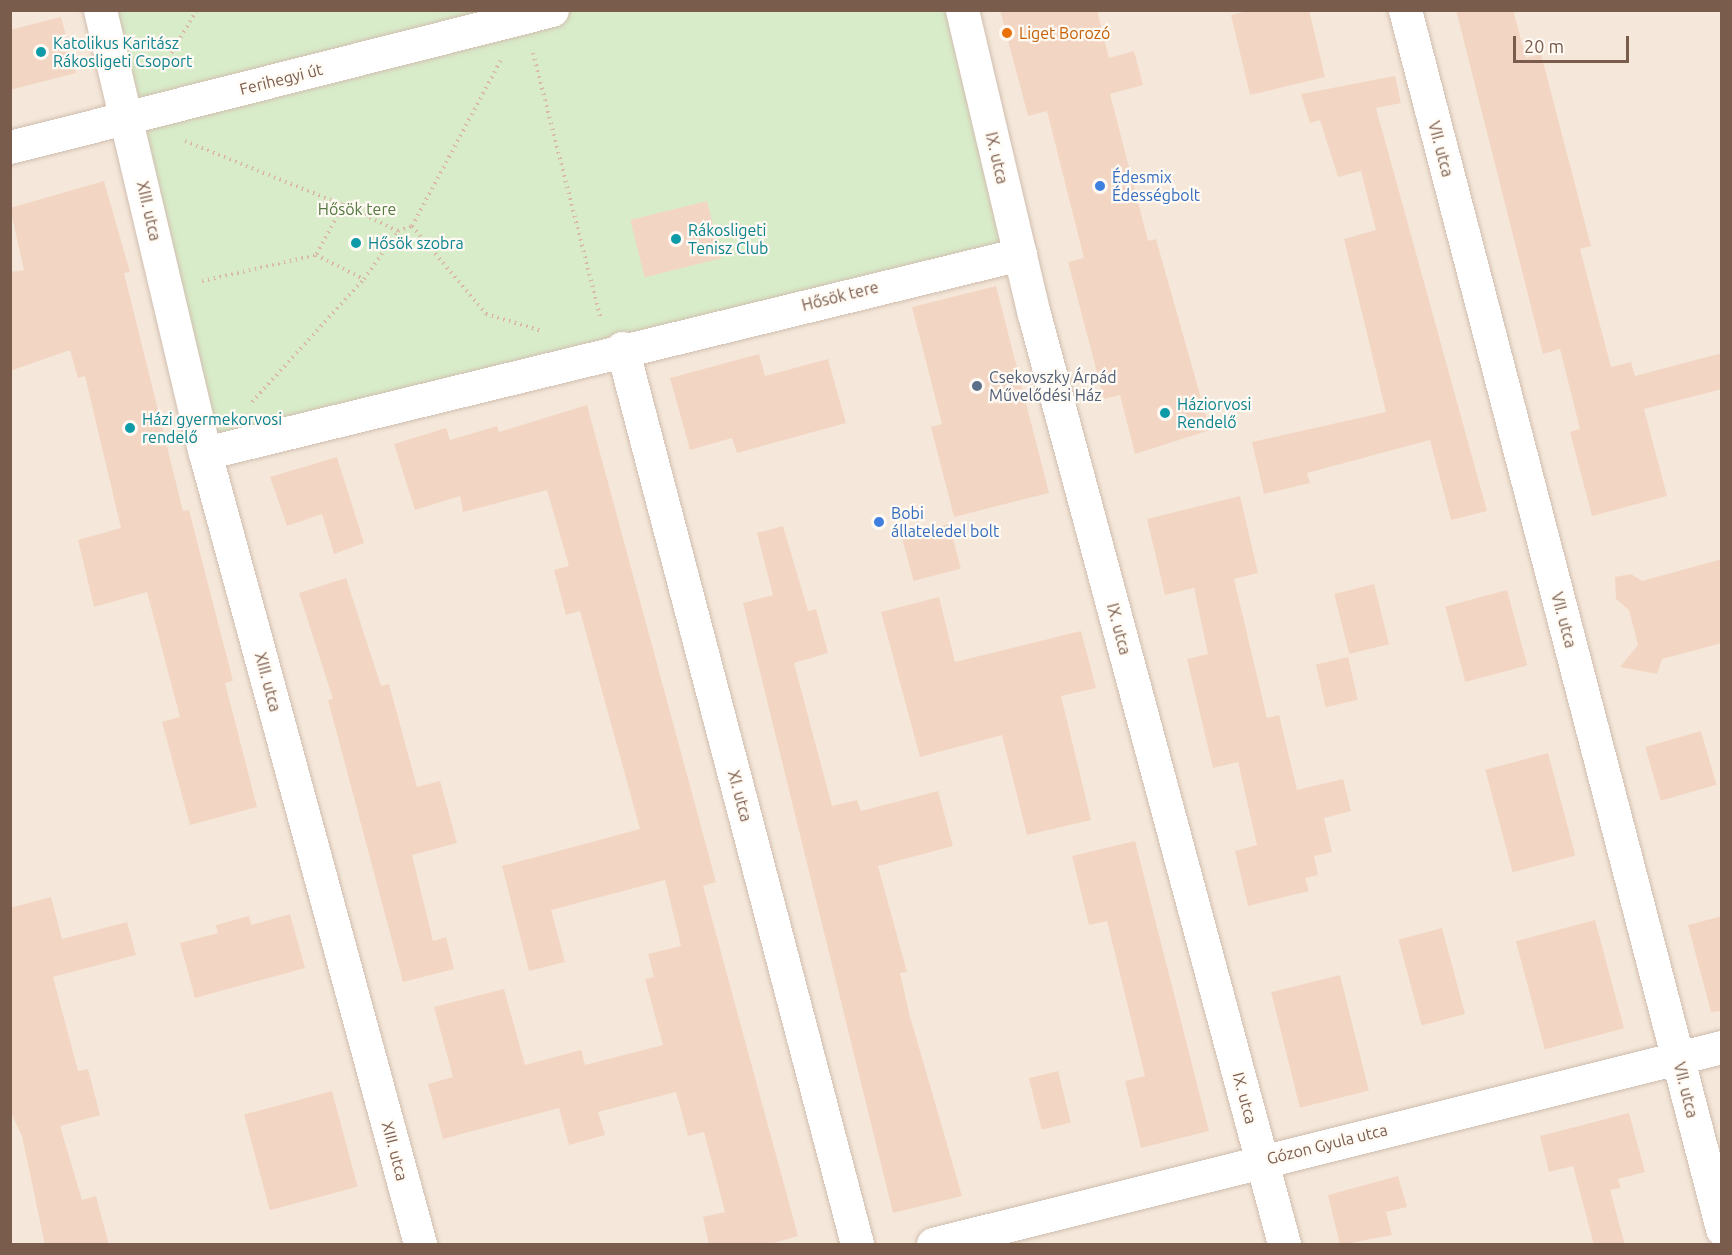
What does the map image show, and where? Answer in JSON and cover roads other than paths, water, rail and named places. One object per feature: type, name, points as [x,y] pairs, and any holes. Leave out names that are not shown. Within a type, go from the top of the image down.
[{"type":"street","name":"XIII. utca","points":[[100,10],[205,453],[420,1245]]},
{"type":"street","name":"IX. utca","points":[[962,10],[1020,254],[1284,1245]]},
{"type":"street","name":"VII. utca","points":[[1405,10],[1722,1229]]},
{"type":"street","name":"Ferihegyi út","points":[[10,147],[538,14]]},
{"type":"street","name":"Hősök tere","points":[[205,453],[616,350],[1020,254]]},
{"type":"street","name":"XI. utca","points":[[616,350],[857,1245]]},
{"type":"street","name":"Gózon Gyula utca","points":[[933,1245],[1262,1160],[1722,1047]]},
{"type":"place","name":"Liget Borozó","points":[[1007,33]]},
{"type":"place","name":"Katolikus Karitász Rákosligeti Csoport","points":[[41,52]]},
{"type":"place","name":"Édesmix Édességbolt","points":[[1100,186]]},
{"type":"place","name":"Rákosligeti Tenisz Club","points":[[676,239]]},
{"type":"place","name":"Hősök szobra","points":[[356,243]]},
{"type":"place","name":"Csekovszky Árpád Művelődési Ház","points":[[977,386]]},
{"type":"place","name":"Háziorvosi Rendelő","points":[[1165,413]]},
{"type":"place","name":"Házi gyermekorvosi rendelő","points":[[130,428]]},
{"type":"place","name":"Bobi állateledel bolt","points":[[879,522]]}]
